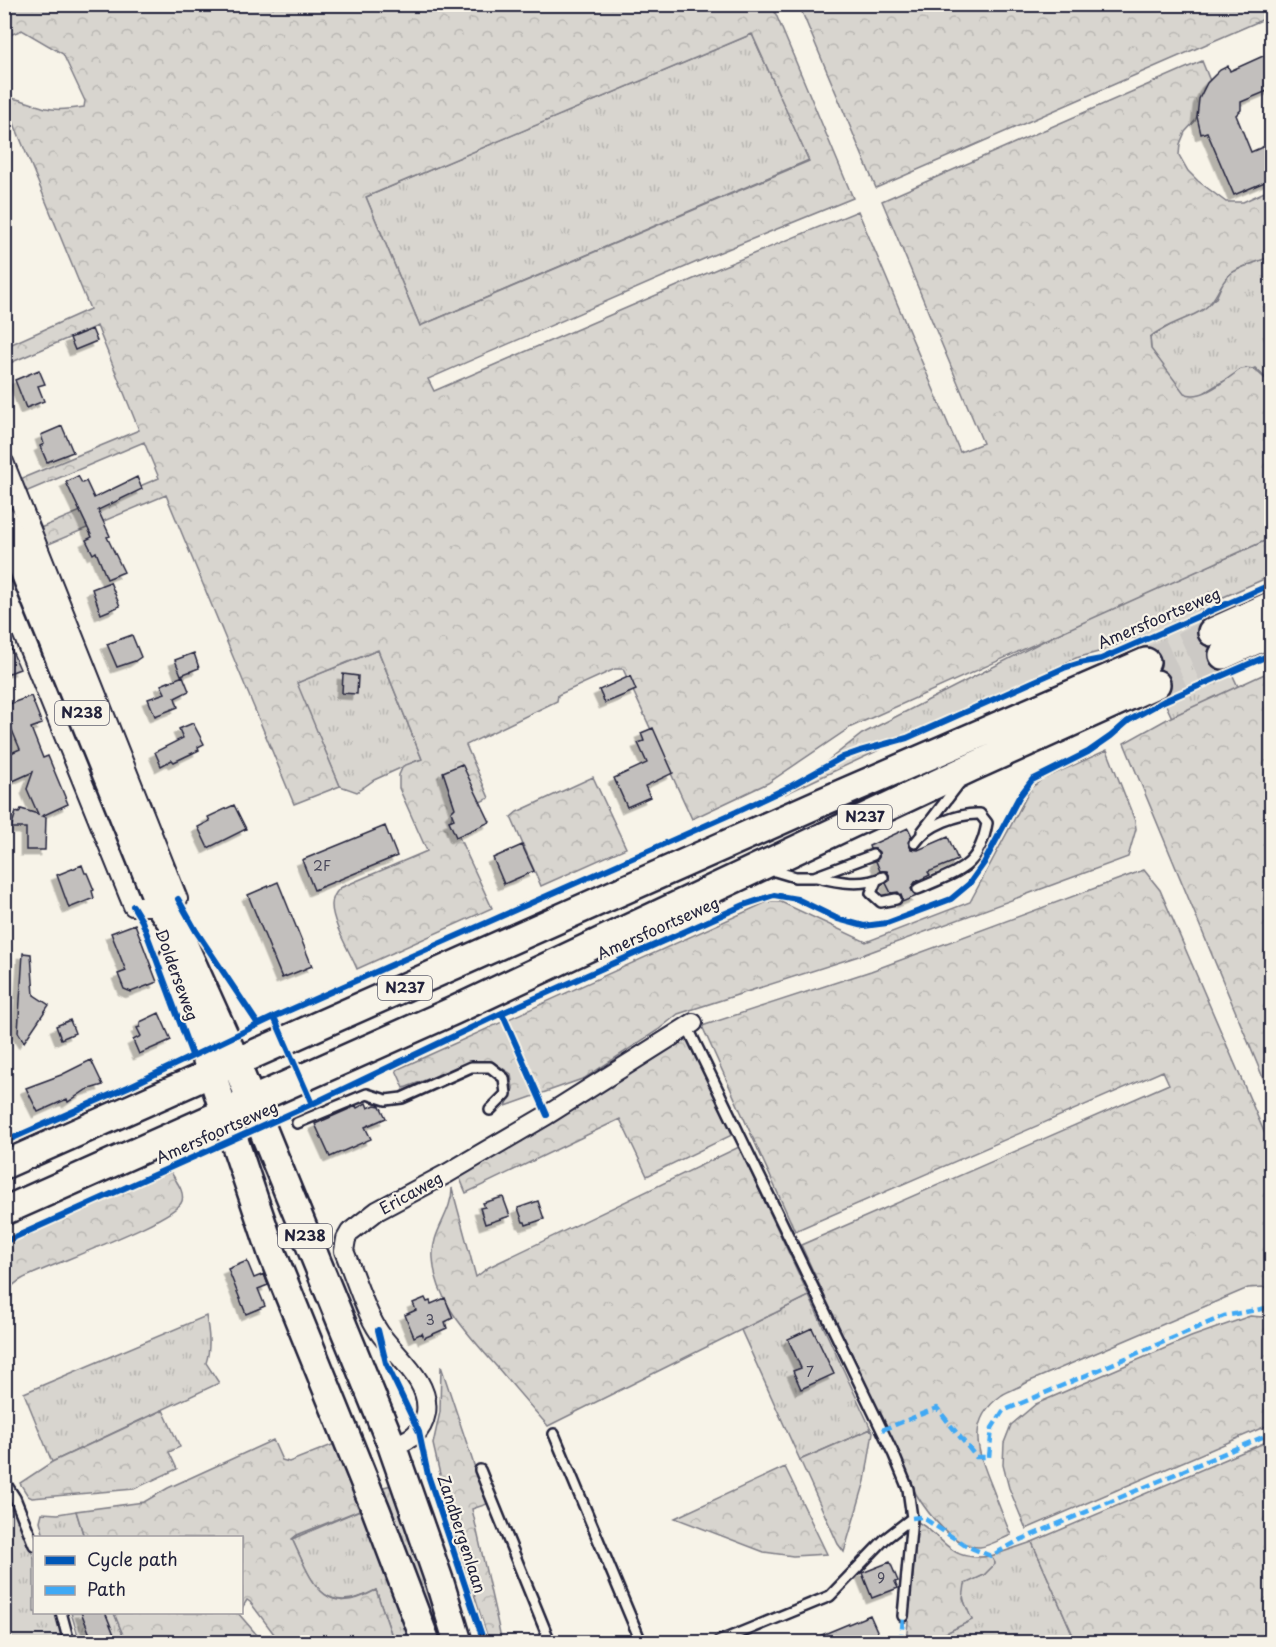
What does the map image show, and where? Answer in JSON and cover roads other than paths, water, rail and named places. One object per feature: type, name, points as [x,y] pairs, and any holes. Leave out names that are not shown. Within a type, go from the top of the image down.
[{"type":"main road","name":"Dolderseweg","points":[[4,521],[160,906],[176,928],[224,1069]]},
{"type":"main road","name":"Amersfoortseweg","points":[[1272,605],[1218,643],[1272,633]]},
{"type":"main road","name":"Amersfoortseweg","points":[[4,1165],[801,812],[1151,673],[970,768],[453,1011],[4,1211]]},
{"type":"main road","name":"N238","points":[[224,1069],[250,1102],[392,1446],[458,1642]]},
{"type":"main road","name":"N238","points":[[224,1069],[225,1114],[272,1254],[356,1459],[426,1642]]},
{"type":"main road","points":[[356,1459],[392,1446]]},
{"type":"street","name":"Dolderseweg","points":[[4,462],[178,899],[160,906],[133,906],[4,588]]},
{"type":"street","name":"Ericaweg","points":[[392,1446],[406,1441],[419,1432],[427,1407],[425,1394],[414,1374],[378,1330],[344,1251],[350,1232],[377,1211],[547,1115],[690,1024]]},
{"type":"lane","name":"Amersfoortseweg","points":[[918,890],[969,865],[977,855],[987,823],[980,814],[970,814],[916,838],[970,768]]},
{"type":"lane","points":[[814,877],[873,855]]},
{"type":"lane","points":[[760,866],[795,877],[861,883],[879,879],[871,893],[881,902],[896,899]]},
{"type":"lane","points":[[690,1024],[908,1488],[912,1518],[903,1616]]},
{"type":"lane","points":[[297,1124],[367,1094],[386,1100],[402,1098],[471,1067],[490,1067],[504,1078],[506,1094],[490,1110]]},
{"type":"lane","points":[[554,1434],[641,1642]]},
{"type":"lane","points":[[480,1470],[550,1642]]},
{"type":"lane","points":[[4,1481],[15,1498],[33,1543]]},
{"type":"lane","points":[[718,1642],[830,1596],[885,1539],[912,1518]]},
{"type":"lane","points":[[62,1614],[69,1642]]},
{"type":"tunnel","points":[[1146,662],[1212,632]]},
{"type":"tunnel","points":[[1156,684],[1223,655]]}]
